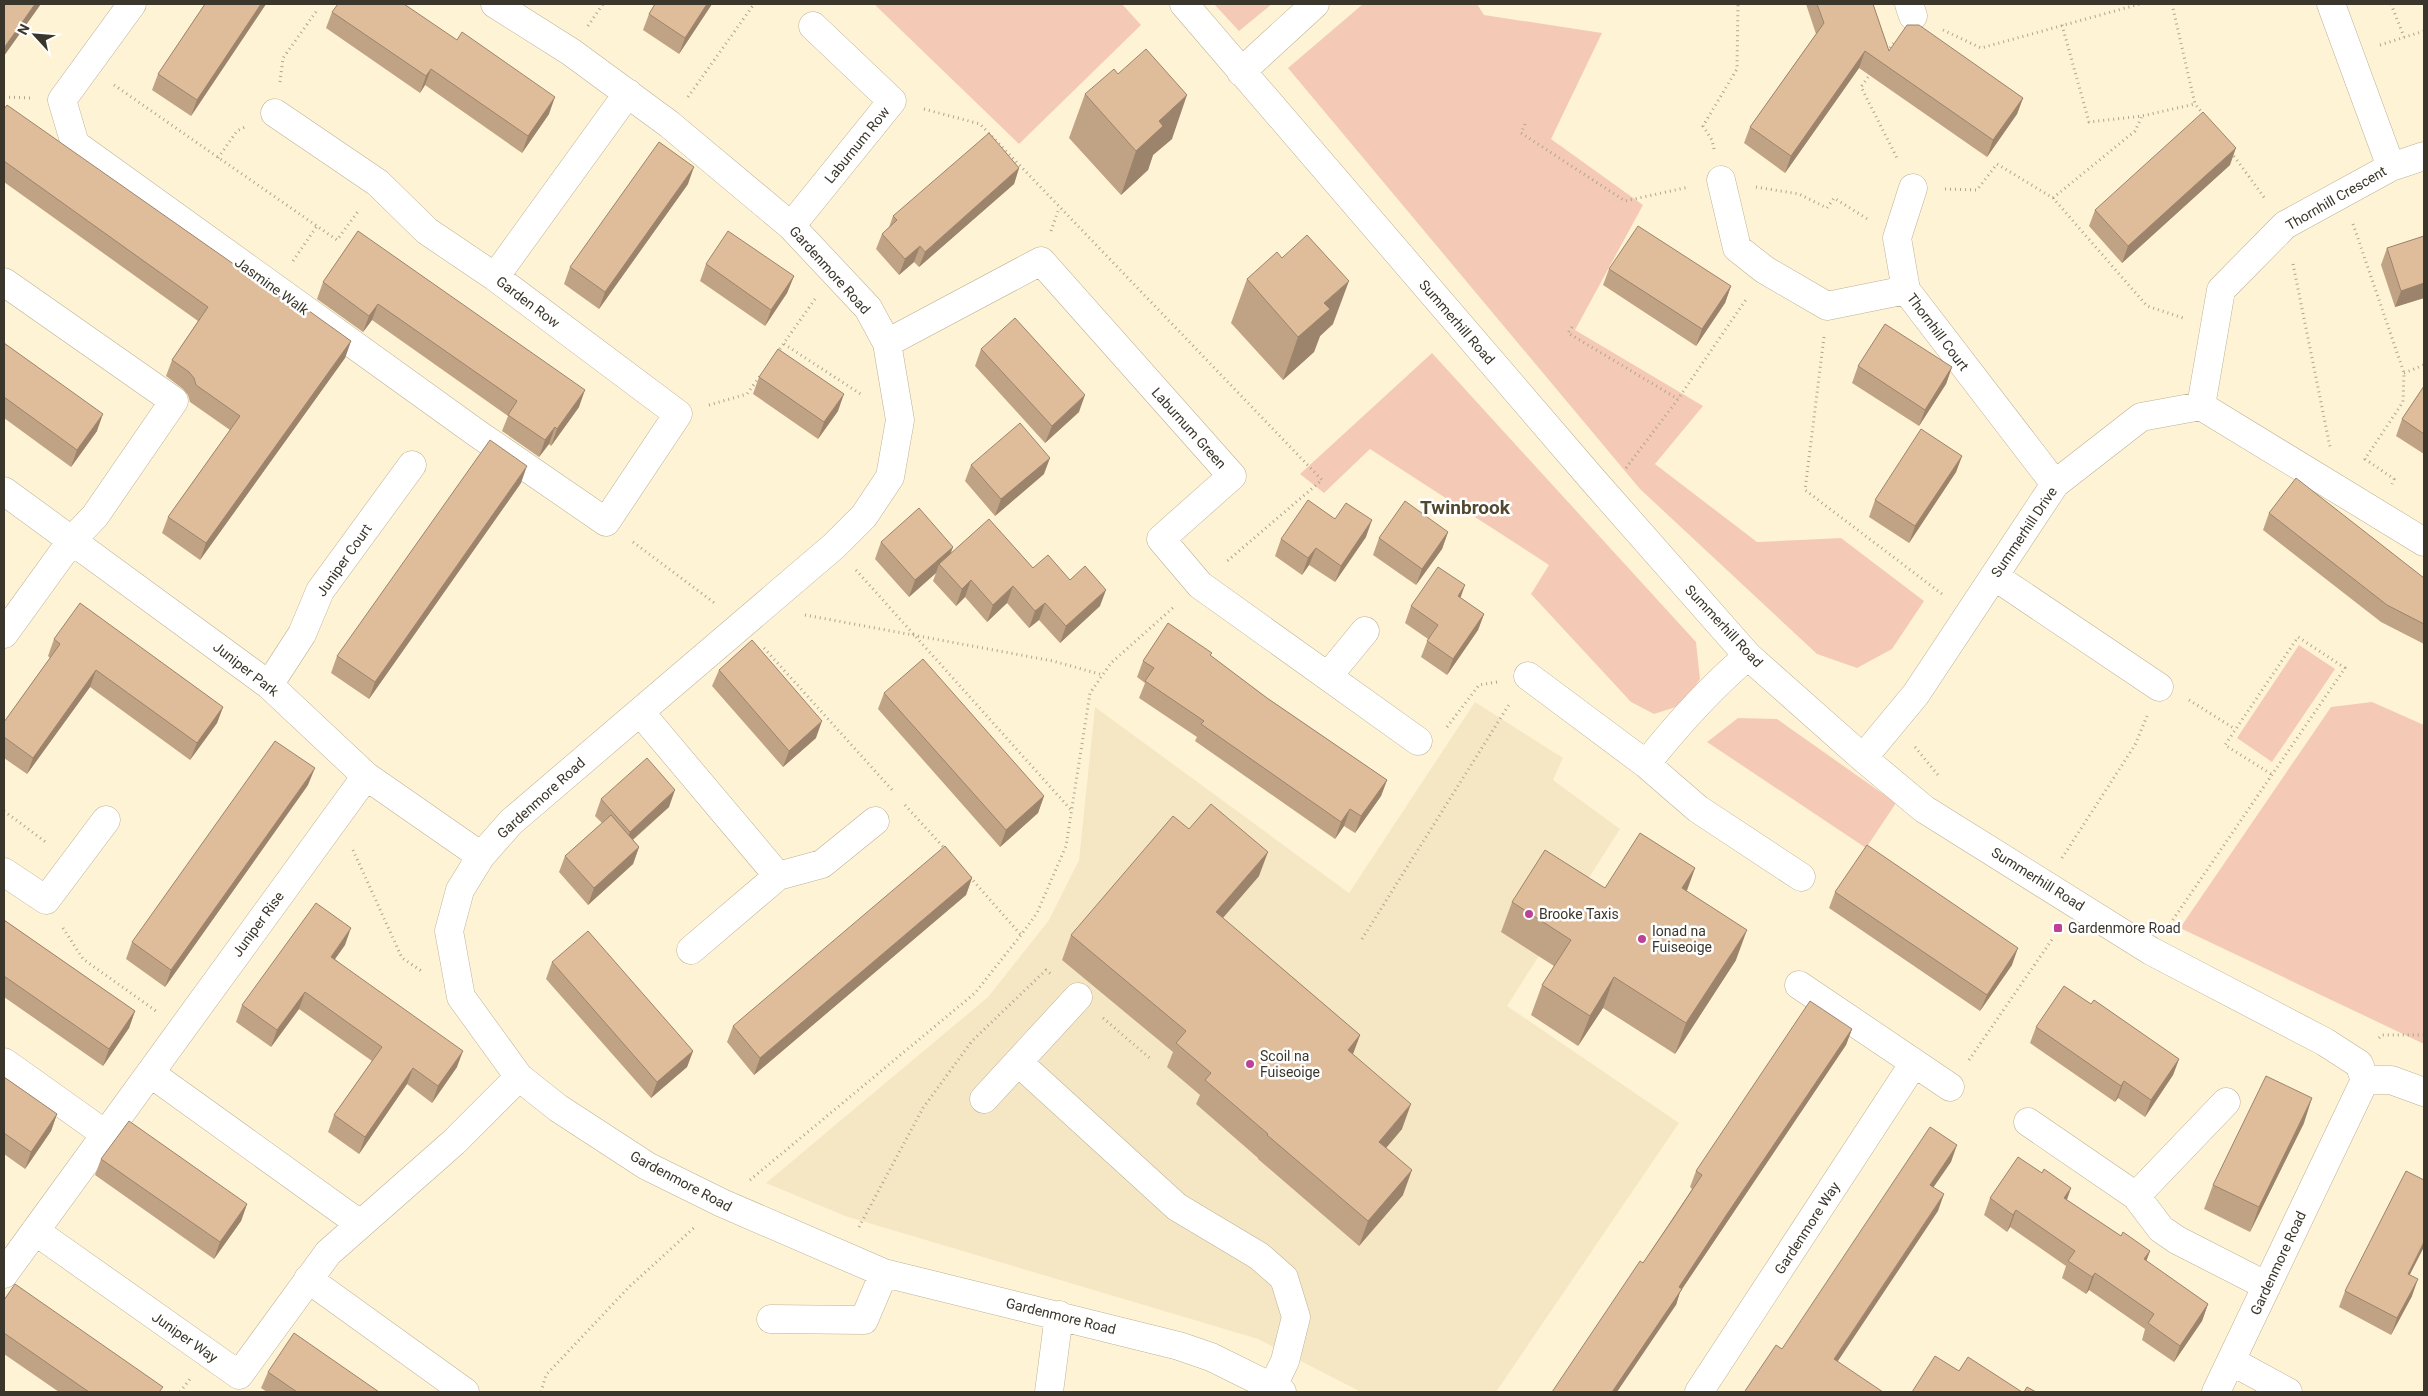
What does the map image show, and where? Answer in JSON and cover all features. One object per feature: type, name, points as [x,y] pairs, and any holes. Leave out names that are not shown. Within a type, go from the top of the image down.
[{"type":"street","points":[[87,66],[132,4]]},
{"type":"street","name":"Gardenmore Road","points":[[495,4],[571,52],[669,124],[791,226],[834,270],[868,308],[887,343],[900,420],[890,477],[864,516],[834,546],[511,822],[481,856],[460,890],[449,931],[461,996],[519,1077],[558,1108],[647,1166],[722,1203],[884,1273],[1179,1346],[1211,1357],[1277,1389]]},
{"type":"street","name":"Summerhill Road","points":[[1184,4],[1606,495],[1748,656],[1863,758],[1924,809],[2151,951],[2300,1028],[2362,1072]]},
{"type":"street","points":[[1241,72],[1314,4]]},
{"type":"street","name":"Thornhill Crescent","points":[[2201,406],[2221,290],[2285,225],[2391,167],[2331,4]]},
{"type":"street","name":"Laburnum Row","points":[[791,226],[892,101],[813,26]]},
{"type":"street","name":"Jasmine Walk","points":[[87,66],[62,100],[75,144],[478,434],[606,522]]},
{"type":"street","points":[[495,277],[628,93]]},
{"type":"street","name":"Garden Row","points":[[275,113],[378,183],[427,231],[495,277],[678,414]]},
{"type":"street","points":[[2391,167],[2424,156]]},
{"type":"street","points":[[1721,180],[1737,248],[1765,270],[1827,306]]},
{"type":"street","points":[[1906,290],[1897,238],[1913,188]]},
{"type":"street","name":"Laburnum Green","points":[[887,343],[1041,261],[1232,476],[1161,539],[1200,584],[1418,741]]},
{"type":"street","points":[[4,282],[174,401],[95,516],[72,540],[4,634]]},
{"type":"street","name":"Thornhill Court","points":[[1827,306],[1906,290],[2054,484]]},
{"type":"street","points":[[2201,406],[2424,542]]},
{"type":"street","name":"Summerhill Drive","points":[[1863,758],[1916,694],[2054,484],[2141,417],[2201,406]]},
{"type":"street","points":[[606,522],[678,414]]},
{"type":"street","name":"Juniper Court","points":[[269,684],[302,634],[320,591],[412,465]]},
{"type":"street","name":"Juniper Park","points":[[4,492],[269,684],[366,776],[481,856]]},
{"type":"street","points":[[1994,576],[2159,687]]},
{"type":"street","points":[[1328,676],[1365,631]]},
{"type":"street","points":[[1646,764],[1685,718],[1725,676],[1748,656]]},
{"type":"street","points":[[1528,676],[1646,764],[1698,809],[1801,877]]},
{"type":"street","points":[[640,712],[778,876]]},
{"type":"street","name":"Juniper Rise","points":[[4,1274],[366,776]]},
{"type":"street","points":[[4,872],[46,900],[106,820]]},
{"type":"street","points":[[691,950],[778,876],[822,864],[875,821]]},
{"type":"street","points":[[1799,985],[1950,1087]]},
{"type":"street","points":[[984,1099],[1078,998]]},
{"type":"street","points":[[4,1062],[105,1134]]},
{"type":"street","points":[[1018,1062],[1177,1206],[1259,1256],[1284,1278],[1296,1317],[1277,1389]]},
{"type":"street","name":"Gardenmore Way","points":[[1699,1392],[1914,1064]]},
{"type":"street","points":[[2362,1072],[2424,1092]]},
{"type":"street","name":"Gardenmore Road","points":[[2216,1392],[2267,1286],[2362,1072]]},
{"type":"street","points":[[150,1073],[360,1224]]},
{"type":"street","name":"Juniper Way","points":[[35,1231],[239,1375],[328,1253],[454,1142],[519,1077]]},
{"type":"street","points":[[2136,1196],[2226,1102]]},
{"type":"street","points":[[2028,1122],[2136,1196],[2161,1229],[2177,1240],[2267,1286]]},
{"type":"street","points":[[771,1319],[864,1320],[884,1273]]},
{"type":"street","points":[[308,1279],[465,1392]]},
{"type":"street","points":[[1050,1392],[1059,1315]]},
{"type":"street","points":[[2232,1361],[2288,1392]]},
{"type":"path","points":[[669,124],[754,4]]},
{"type":"path","points":[[1721,180],[1712,140],[1703,126],[1737,68],[1738,4]]},
{"type":"path","points":[[1884,56],[1911,10],[1981,48],[2140,4]]},
{"type":"path","points":[[2172,4],[2196,104],[2207,119]]},
{"type":"path","points":[[2392,4],[2404,37]]},
{"type":"path","points":[[218,158],[237,131],[275,113],[283,58],[318,9]]},
{"type":"path","points":[[2062,25],[2089,122],[2142,116],[2196,104]]},
{"type":"path","points":[[2349,54],[2424,30]]},
{"type":"path","points":[[87,66],[337,240],[378,183]]},
{"type":"path","points":[[1873,72],[1861,87],[1913,188],[1977,190],[1997,164],[2053,198],[2147,306],[2214,329]]},
{"type":"path","points":[[541,1392],[546,1376],[629,1287],[722,1203],[975,993],[1037,913],[1066,846],[1090,693],[1112,663],[1200,584],[1322,480],[980,124],[892,101]]},
{"type":"path","points":[[2053,198],[2135,131],[2142,116]]},
{"type":"path","points":[[1525,124],[1521,133],[1625,201],[1721,180],[1799,194],[1826,208],[1834,198],[1897,238]]},
{"type":"path","points":[[2229,149],[2285,225],[2338,489]]},
{"type":"path","points":[[2342,193],[2404,373],[2403,402],[2365,459],[2394,479]]},
{"type":"path","points":[[274,288],[317,226]]},
{"type":"path","points":[[774,358],[834,270]]},
{"type":"path","points":[[1606,495],[1678,400],[1765,270]]},
{"type":"path","points":[[1827,306],[1818,397],[1805,490],[1969,614]]},
{"type":"path","points":[[1572,327],[1568,333],[1678,400]]},
{"type":"path","points":[[784,344],[900,420]]},
{"type":"path","points":[[2404,373],[2424,365]]},
{"type":"path","points":[[678,414],[747,394],[763,372]]},
{"type":"path","points":[[606,522],[751,615],[951,856]]},
{"type":"path","points":[[834,546],[1072,811]]},
{"type":"path","points":[[751,615],[917,637],[1053,661],[1103,675]]},
{"type":"path","points":[[2151,951],[2345,668],[2298,637],[2225,745],[2271,774]]},
{"type":"path","points":[[1418,741],[1443,733],[1479,685],[1528,676]]},
{"type":"path","points":[[1362,939],[1528,676]]},
{"type":"path","points":[[2057,866],[2135,745],[2159,687],[2192,702],[2235,729]]},
{"type":"path","points":[[4,811],[74,862]]},
{"type":"path","points":[[337,816],[402,958],[461,996]]},
{"type":"path","points":[[964,870],[1021,935]]},
{"type":"path","points":[[46,900],[83,959],[181,1029]]},
{"type":"path","points":[[1950,1087],[2053,938]]},
{"type":"path","points":[[2362,1072],[2382,1036],[2424,1035]]},
{"type":"shaded area","points":[[874,4],[1122,4],[1141,25],[1019,144]]},
{"type":"shaded area","points":[[1214,4],[1272,4],[1239,31]]},
{"type":"shaded area","points":[[1363,4],[1477,4],[1484,15],[1602,33],[1551,139],[1643,205],[1575,330],[1703,406],[1655,464],[1757,542],[1841,538],[1924,601],[1892,649],[1857,668],[1817,654],[1640,489],[1288,68]]},
{"type":"shaded area","points":[[1432,353],[1696,642],[1700,679],[1682,705],[1654,714],[1631,702],[1531,594],[1549,565],[1370,449],[1324,493],[1300,474]]},
{"type":"shaded area","points":[[2299,645],[2335,669],[2272,762],[2237,738]]},
{"type":"shaded area","name":"Scoil na Fuiseoige","points":[[1475,702],[1563,758],[1553,780],[1620,829],[1507,1006],[1679,1123],[1496,1392],[1361,1392],[1258,1339],[845,1216],[766,1183],[988,997],[1049,920],[1079,860],[1095,707],[1349,893]]},
{"type":"shaded area","points":[[2372,702],[2424,725],[2424,1044],[2180,928],[2331,707]]},
{"type":"shaded area","points":[[1738,718],[1777,719],[1896,803],[1866,848],[1707,742]]},
{"type":"building","points":[[4,4],[35,4],[4,48]]},
{"type":"building","points":[[205,4],[261,4],[197,100],[158,74]]},
{"type":"building","points":[[338,4],[404,4],[457,40],[462,32],[555,97],[528,136],[431,69],[426,76],[332,12]]},
{"type":"building","points":[[655,4],[707,4],[685,38],[649,14]]},
{"type":"building","points":[[1817,4],[1873,4],[1889,51],[1907,25],[1919,25],[2023,98],[1993,140],[1865,51],[1791,156],[1750,127],[1824,23]]},
{"type":"building","points":[[1146,49],[1187,95],[1159,121],[1163,126],[1136,151],[1085,94],[1114,69],[1118,74]]},
{"type":"building","points":[[7,105],[302,312],[305,308],[351,341],[206,543],[168,517],[240,416],[196,385],[194,378],[189,372],[172,360],[208,307],[4,161],[4,109]]},
{"type":"building","points":[[2203,112],[2236,148],[2128,246],[2095,210]]},
{"type":"building","points":[[989,133],[1019,168],[925,252],[920,246],[905,259],[882,234],[897,220],[893,216]]},
{"type":"building","points":[[659,142],[694,167],[605,292],[570,267]]},
{"type":"building","points":[[1638,226],[1731,286],[1702,329],[1609,269]]},
{"type":"building","points":[[358,231],[585,390],[557,429],[555,427],[545,440],[508,415],[517,401],[378,304],[369,316],[323,282]]},
{"type":"building","points":[[728,231],[794,276],[771,310],[706,264]]},
{"type":"building","points":[[1307,235],[1349,281],[1324,303],[1330,309],[1298,337],[1247,279],[1277,252],[1282,258]]},
{"type":"building","points":[[2424,236],[2424,283],[2401,291],[2387,248]]},
{"type":"building","points":[[1015,318],[1085,395],[1052,426],[981,349]]},
{"type":"building","points":[[1885,324],[1952,367],[1925,410],[1858,366]]},
{"type":"building","points":[[4,343],[103,414],[77,450],[4,397]]},
{"type":"building","points":[[778,349],[844,394],[824,422],[759,377]]},
{"type":"building","points":[[2424,386],[2424,434],[2402,419]]},
{"type":"building","points":[[1020,423],[1050,458],[1001,499],[971,465]]},
{"type":"building","points":[[1921,429],[1962,456],[1915,526],[1875,500]]},
{"type":"building","points":[[490,440],[527,466],[375,682],[337,656]]},
{"type":"building","points":[[2296,478],[2424,578],[2424,624],[2387,605],[2269,513]]},
{"type":"building","points":[[1308,500],[1335,519],[1346,503],[1372,520],[1341,566],[1316,548],[1308,558],[1281,539]]},
{"type":"building","points":[[1405,501],[1448,532],[1422,569],[1379,538]]},
{"type":"building","points":[[919,508],[953,547],[915,580],[881,542]]},
{"type":"building","points":[[989,519],[1033,568],[1048,555],[1070,580],[1085,566],[1106,590],[1066,626],[1045,603],[1035,611],[1013,586],[993,605],[971,580],[962,589],[939,564]]},
{"type":"building","points":[[1438,567],[1465,585],[1458,596],[1484,614],[1453,659],[1427,641],[1438,625],[1411,606]]},
{"type":"building","points":[[80,603],[223,707],[197,743],[96,670],[33,758],[4,737],[4,722],[60,644],[54,639]]},
{"type":"building","points":[[1168,623],[1212,653],[1210,655],[1267,698],[1387,780],[1361,816],[1350,809],[1341,822],[1201,724],[1204,721],[1145,681],[1154,668],[1143,661]]},
{"type":"building","points":[[752,640],[822,721],[789,751],[719,670]]},
{"type":"building","points":[[923,659],[1044,796],[1006,830],[884,693]]},
{"type":"building","points":[[275,741],[315,768],[171,970],[132,942]]},
{"type":"building","points":[[647,758],[675,790],[630,832],[601,799]]},
{"type":"building","points":[[1211,804],[1268,852],[1216,912],[1360,1035],[1348,1050],[1411,1104],[1379,1142],[1412,1170],[1368,1221],[1205,1080],[1211,1073],[1176,1043],[1186,1031],[1071,935],[1173,816],[1189,829]]},
{"type":"building","points":[[611,815],[639,847],[594,888],[565,856]]},
{"type":"building","name":"Ionad na Fuiseoige","points":[[1640,833],[1695,868],[1682,888],[1747,930],[1686,1023],[1614,977],[1590,1016],[1542,985],[1571,940],[1512,902],[1545,850],[1605,888]]},
{"type":"building","points":[[1867,845],[2018,948],[1987,995],[1835,892]]},
{"type":"building","points":[[945,846],[972,878],[760,1058],[733,1026]]},
{"type":"building","points":[[316,903],[351,928],[331,957],[463,1051],[438,1086],[413,1068],[365,1137],[334,1115],[382,1047],[305,992],[277,1030],[242,1005]]},
{"type":"building","points":[[4,920],[135,1011],[109,1049],[4,976]]},
{"type":"building","points":[[588,931],[693,1051],[657,1082],[552,962]]},
{"type":"building","points":[[2064,986],[2091,1004],[2094,1000],[2179,1059],[2151,1100],[2124,1081],[2121,1086],[2036,1027]]},
{"type":"building","points":[[1810,1001],[1852,1029],[1679,1287],[1682,1289],[1612,1392],[1552,1392],[1640,1261],[1643,1263],[1673,1219],[1702,1175],[1696,1171]]},
{"type":"building","points":[[2266,1076],[2312,1098],[2259,1207],[2213,1185]]},
{"type":"building","points":[[4,1077],[57,1114],[31,1152],[4,1133]]},
{"type":"building","points":[[129,1121],[247,1204],[220,1242],[101,1159]]},
{"type":"building","points":[[1930,1127],[1957,1145],[1930,1185],[1944,1194],[1834,1359],[1883,1392],[1745,1391],[1776,1345],[1782,1349]]},
{"type":"building","points":[[2018,1157],[2042,1173],[2044,1169],[2071,1188],[2064,1198],[2121,1236],[2123,1232],[2150,1251],[2144,1259],[2208,1304],[2180,1346],[2148,1323],[2154,1314],[2095,1273],[2092,1277],[2068,1261],[2075,1251],[2016,1210],[2013,1215],[1990,1198]]},
{"type":"building","points":[[2406,1171],[2424,1180],[2424,1242],[2408,1274],[2418,1279],[2397,1318],[2345,1291]]},
{"type":"building","points":[[15,1284],[163,1387],[159,1392],[89,1392],[4,1333],[4,1300]]},
{"type":"building","points":[[294,1333],[379,1392],[297,1392],[268,1372]]},
{"type":"building","points":[[1935,1356],[1959,1371],[1968,1357],[2022,1392],[1912,1392]]},
{"type":"building","points":[[2027,1387],[2036,1392],[2024,1392]]},
{"type":"place","name":"Brooke Taxis","points":[[1529,914]]},
{"type":"place","name":"Gardenmore Road","points":[[2058,928]]},
{"type":"place","name":"Ionad na Fuiseoige","points":[[1642,939]]},
{"type":"place","name":"Scoil na Fuiseoige","points":[[1250,1064]]},
{"type":"district","name":"Twinbrook","points":[[1465,507]]}]
